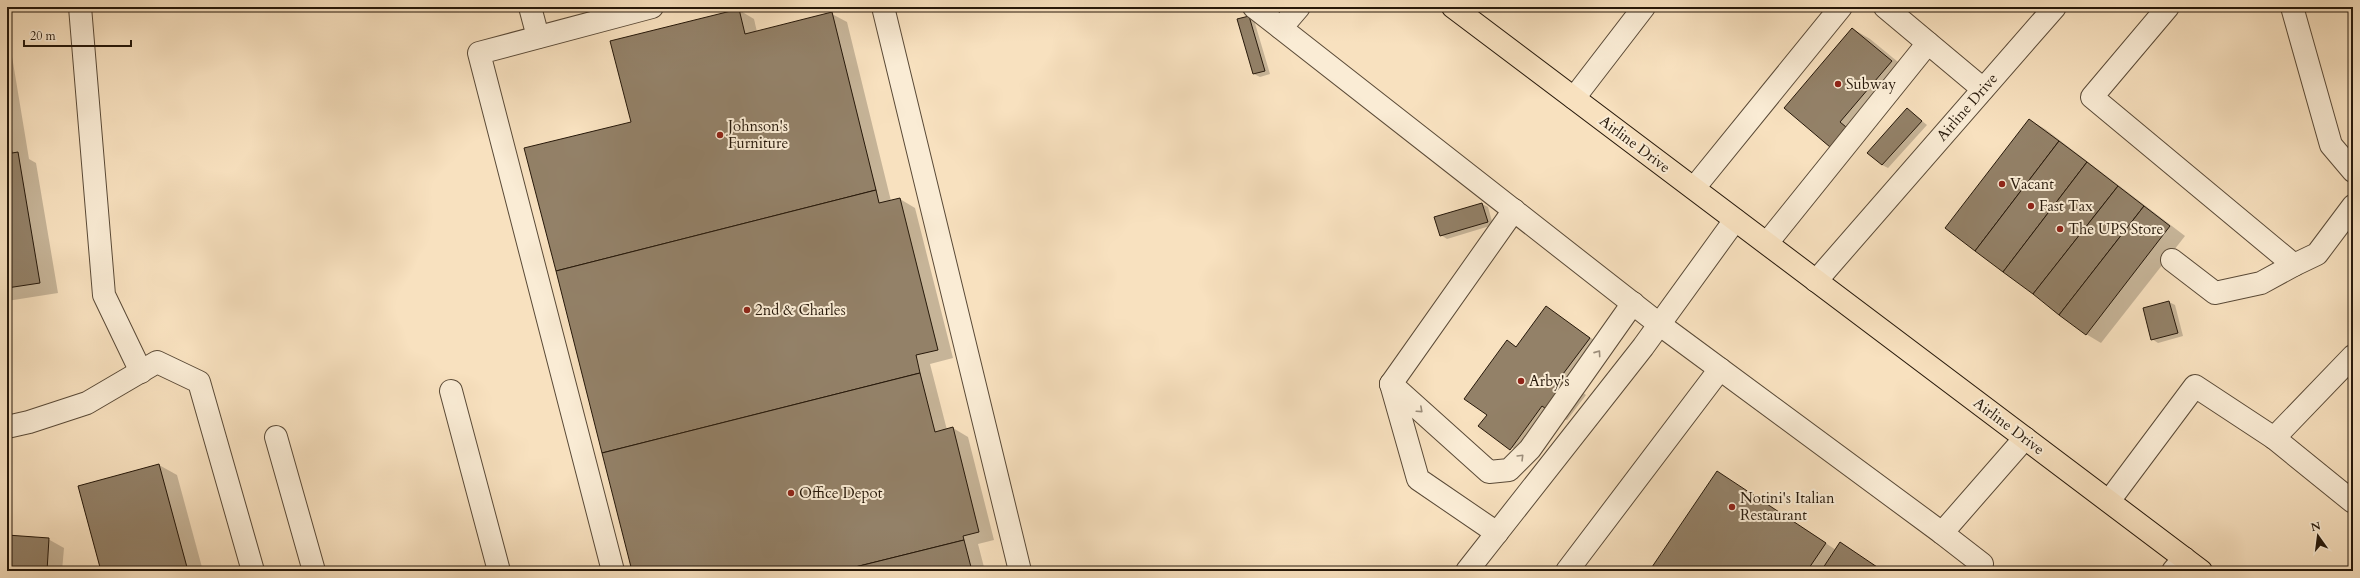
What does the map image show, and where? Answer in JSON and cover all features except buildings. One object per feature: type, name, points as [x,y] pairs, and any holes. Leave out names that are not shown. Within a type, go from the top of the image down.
[{"type":"main road","name":"Airline Drive","points":[[1453,7],[2109,501],[2179,565],[2201,571]]},
{"type":"street","points":[[80,7],[104,294],[141,372]]},
{"type":"street","points":[[530,7],[538,37]]},
{"type":"street","points":[[613,571],[479,53],[652,7]]},
{"type":"street","points":[[883,7],[1020,571]]},
{"type":"street","points":[[1254,7],[1660,324],[1982,564]]},
{"type":"street","points":[[1281,28],[1300,7]]},
{"type":"street","points":[[1574,98],[1644,7]]},
{"type":"street","points":[[1694,188],[1841,7]]},
{"type":"street","points":[[1885,7],[1983,89]]},
{"type":"street","name":"Airline Drive","points":[[1816,281],[2055,7]]},
{"type":"street","points":[[2168,7],[2092,97],[2294,265]]},
{"type":"street","points":[[2292,7],[2331,145],[2353,171]]},
{"type":"street","points":[[1767,243],[1928,43]]},
{"type":"street","points":[[2172,260],[2215,293],[2261,283],[2317,254],[2353,206]]},
{"type":"street","points":[[1391,384],[1514,210]]},
{"type":"street","points":[[1467,571],[1660,324],[1735,220]]},
{"type":"street","points":[[1391,384],[1489,472],[1509,470],[1530,449],[1633,303]]},
{"type":"street","points":[[2274,438],[2353,356]]},
{"type":"street","points":[[7,427],[29,422],[87,403],[157,362],[199,382],[253,571]]},
{"type":"street","points":[[1567,571],[1720,369]]},
{"type":"street","points":[[1391,384],[1418,479],[1497,533]]},
{"type":"street","points":[[2109,501],[2195,386],[2274,438],[2353,502]]},
{"type":"street","points":[[451,391],[499,571]]},
{"type":"street","points":[[276,437],[314,571]]},
{"type":"street","points":[[1942,533],[2025,438]]},
{"type":"place","name":"Subway","points":[[1838,84]]},
{"type":"place","name":"Johnson's Furniture","points":[[720,135]]},
{"type":"place","name":"Vacant","points":[[2002,184]]},
{"type":"place","name":"Fast Tax","points":[[2031,206]]},
{"type":"place","name":"The UPS Store","points":[[2060,229]]},
{"type":"place","name":"2nd & Charles","points":[[747,310]]},
{"type":"place","name":"Arby's","points":[[1521,381]]},
{"type":"place","name":"Office Depot","points":[[791,493]]},
{"type":"place","name":"Notini's Italian Restaurant","points":[[1732,507]]}]
